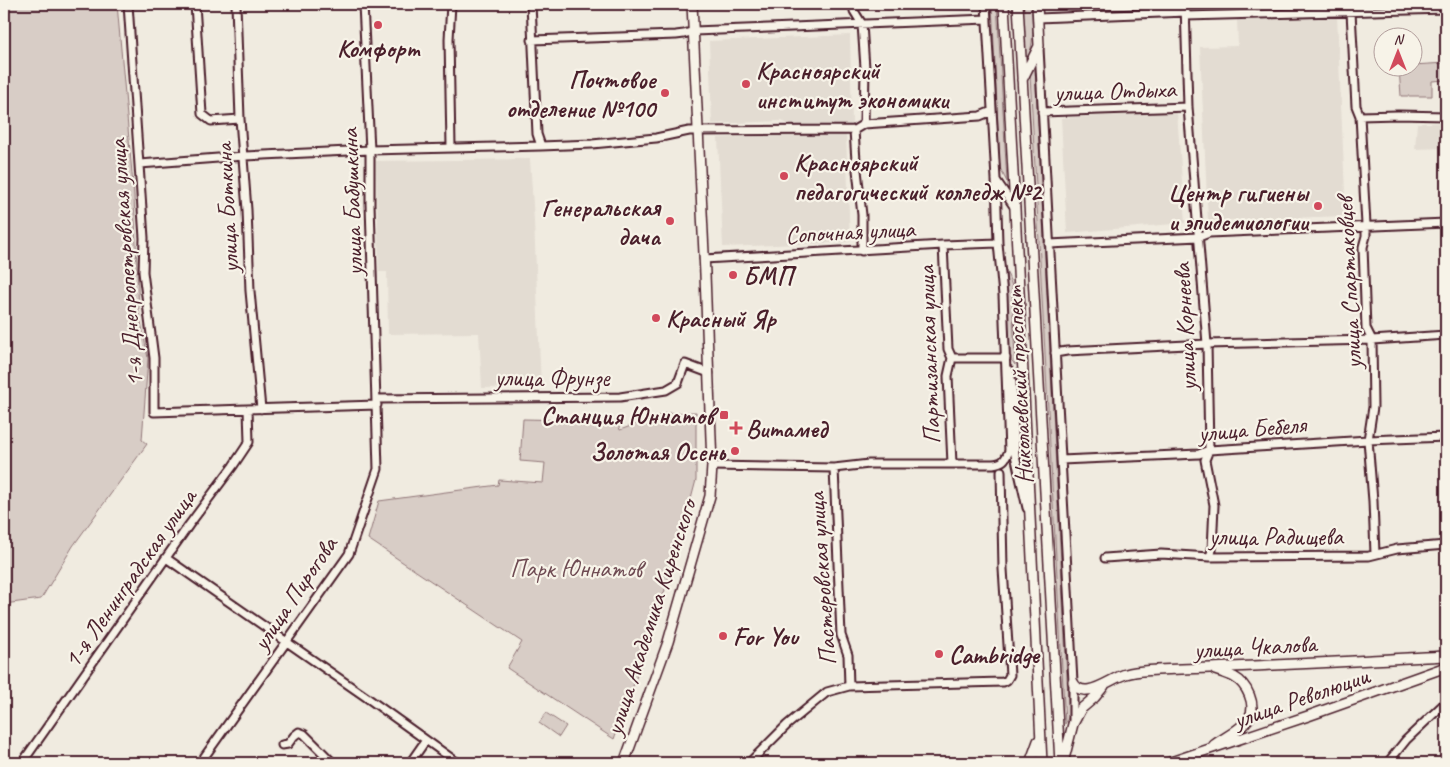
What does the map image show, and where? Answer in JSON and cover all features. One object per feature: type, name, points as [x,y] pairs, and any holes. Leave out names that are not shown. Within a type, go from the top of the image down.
[{"type":"main road","name":"улица Академика Киренского","points":[[624,763],[668,642],[710,496],[712,466],[709,373],[692,4]]},
{"type":"main road","name":"Николаевский проспект","points":[[1004,4],[1042,763]]},
{"type":"main road","name":"Николаевский проспект","points":[[1018,4],[1061,763]]},
{"type":"main road","points":[[1021,82],[1039,46],[1037,4]]},
{"type":"main road","name":"улица Чкалова","points":[[1073,682],[1075,687],[1080,690],[1088,690],[1106,684],[1124,674],[1140,671],[1446,656]]},
{"type":"main road","name":"улица Революции","points":[[1168,763],[1446,667]]},
{"type":"main road","points":[[1203,752],[1242,725],[1250,717],[1252,705],[1246,688],[1236,678],[1211,668]]},
{"type":"main road","points":[[1061,763],[1073,724],[1081,709],[1106,684]]},
{"type":"main road","points":[[1030,763],[1041,732]]},
{"type":"street","name":"1-я Днепропетровская улица","points":[[128,4],[140,164],[144,238],[143,272],[154,358],[154,412],[261,409]]},
{"type":"street","points":[[195,4],[202,114],[212,121],[240,118]]},
{"type":"street","name":"улица Боткина","points":[[236,4],[240,118],[244,156],[250,290],[261,409]]},
{"type":"street","name":"улица Бабушкина","points":[[363,4],[370,150],[377,402]]},
{"type":"street","points":[[451,4],[449,39],[451,147]]},
{"type":"street","points":[[531,4],[537,134],[541,146]]},
{"type":"street","points":[[854,4],[854,11],[862,24],[865,68],[864,124]]},
{"type":"street","points":[[712,466],[834,468],[868,464],[993,464],[1002,462],[1009,451],[1003,295],[998,243],[986,4]]},
{"type":"street","name":"улица Корнеева","points":[[1185,4],[1188,107],[1207,344],[1209,450],[1205,460],[1214,505],[1210,557]]},
{"type":"street","points":[[1038,18],[1446,9]]},
{"type":"street","name":"улица Спартаковцев","points":[[1351,12],[1356,106],[1360,116],[1366,225],[1363,247],[1366,328],[1372,340],[1372,407],[1368,440],[1375,554]]},
{"type":"street","points":[[532,40],[676,35],[694,31],[987,19]]},
{"type":"street","points":[[1039,46],[1073,682],[1073,724]]},
{"type":"street","name":"улица Отдыха","points":[[1042,112],[1188,107]]},
{"type":"street","points":[[140,164],[244,156],[370,150],[592,144],[656,138],[689,131],[854,130],[864,124],[980,116],[992,111]]},
{"type":"street","points":[[1360,116],[1398,114],[1446,116]]},
{"type":"street","points":[[854,130],[862,215],[862,251]]},
{"type":"street","points":[[996,180],[1015,209]]},
{"type":"street","points":[[1049,244],[1199,237],[1209,233],[1446,223]]},
{"type":"street","name":"Сопочная улица","points":[[704,259],[998,243]]},
{"type":"street","name":"Партизанская улица","points":[[943,245],[948,349],[952,358],[948,376],[952,464]]},
{"type":"street","points":[[1055,353],[1207,344],[1372,340],[1446,335]]},
{"type":"street","points":[[952,358],[1006,358]]},
{"type":"street","points":[[1006,358],[1012,382],[1015,455],[1030,525]]},
{"type":"street","name":"улица Фрунзе","points":[[261,409],[377,402],[620,397],[666,390],[678,383],[685,364],[709,373]]},
{"type":"street","name":"улица Пирогова","points":[[200,763],[349,554],[378,469],[377,402]]},
{"type":"street","name":"1-я Ленинградская улица","points":[[22,763],[249,442],[248,409]]},
{"type":"street","name":"улица Бебеля","points":[[1061,460],[1199,454],[1209,450],[1446,437]]},
{"type":"street","name":"Пастеровская улица","points":[[834,468],[841,635],[848,655],[849,686]]},
{"type":"street","points":[[749,763],[787,725],[827,692],[849,686],[1004,682],[1007,680],[1010,675],[1003,569],[1001,471]]},
{"type":"street","name":"улица Радищева","points":[[1106,558],[1161,554],[1210,557],[1369,556],[1397,550],[1446,545]]},
{"type":"street","points":[[166,558],[458,763]]},
{"type":"street","points":[[1389,762],[1406,740],[1446,702]]},
{"type":"street","points":[[282,745],[288,744],[299,732],[304,734],[330,760],[328,763]]},
{"type":"street","points":[[410,763],[426,740]]},
{"type":"shaded area","points":[[1337,15],[1346,216],[1208,221],[1200,47],[1238,46],[1237,19]]},
{"type":"shaded area","points":[[850,35],[852,125],[792,126],[782,121],[712,124],[709,41]]},
{"type":"shaded area","points":[[1177,112],[1185,223],[1067,233],[1061,118]]},
{"type":"shaded area","points":[[1417,123],[1445,123],[1445,148],[1415,149]]},
{"type":"shaded area","name":"Красноярский педагогический колледж №2","points":[[846,133],[850,242],[723,247],[718,138]]},
{"type":"shaded area","points":[[530,159],[541,387],[482,388],[479,333],[388,334],[387,272],[379,272],[376,161]]},
{"type":"green space","points":[[4,4],[117,4],[134,196],[139,312],[148,358],[142,440],[147,444],[73,546],[41,599],[4,604]]},
{"type":"green space","points":[[992,4],[997,4],[1007,182],[1000,168]]},
{"type":"green space","points":[[1022,4],[1031,4],[1032,42],[1025,63]]},
{"type":"green space","points":[[1446,63],[1446,80],[1432,81],[1432,96],[1401,96],[1400,78],[1422,78],[1422,64]]},
{"type":"green space","points":[[1035,67],[1069,716],[1065,724],[1030,75]]},
{"type":"green space","points":[[1006,270],[1012,286],[1015,365],[1010,358]]},
{"type":"green space","name":"Парк Юннатов","points":[[696,412],[696,480],[650,639],[614,739],[507,668],[522,642],[368,539],[379,501],[498,485],[499,480],[543,483],[545,463],[520,461],[523,419],[617,421],[620,430],[666,413]]},
{"type":"green space","points":[[546,713],[566,726],[559,737],[539,723]]},
{"type":"place","name":"Комфорт","points":[[378,25]]},
{"type":"place","name":"Красноярский институт экономики","points":[[746,84]]},
{"type":"place","name":"Почтовое отделение №100","points":[[665,93]]},
{"type":"place","name":"Красноярский педагогический колледж №2","points":[[784,176]]},
{"type":"place","name":"Центр гигиены и эпидемиологии","points":[[1318,206]]},
{"type":"place","name":"Генеральская дача","points":[[670,221]]},
{"type":"place","name":"БМП","points":[[733,275]]},
{"type":"place","name":"Красный Яр","points":[[656,318]]},
{"type":"place","name":"Станция Юннатов","points":[[724,415]]},
{"type":"place","name":"Витамед","points":[[736,428]]},
{"type":"place","name":"Золотая Осень","points":[[735,451]]},
{"type":"place","name":"For You","points":[[723,636]]},
{"type":"place","name":"Cambridge","points":[[939,654]]}]
